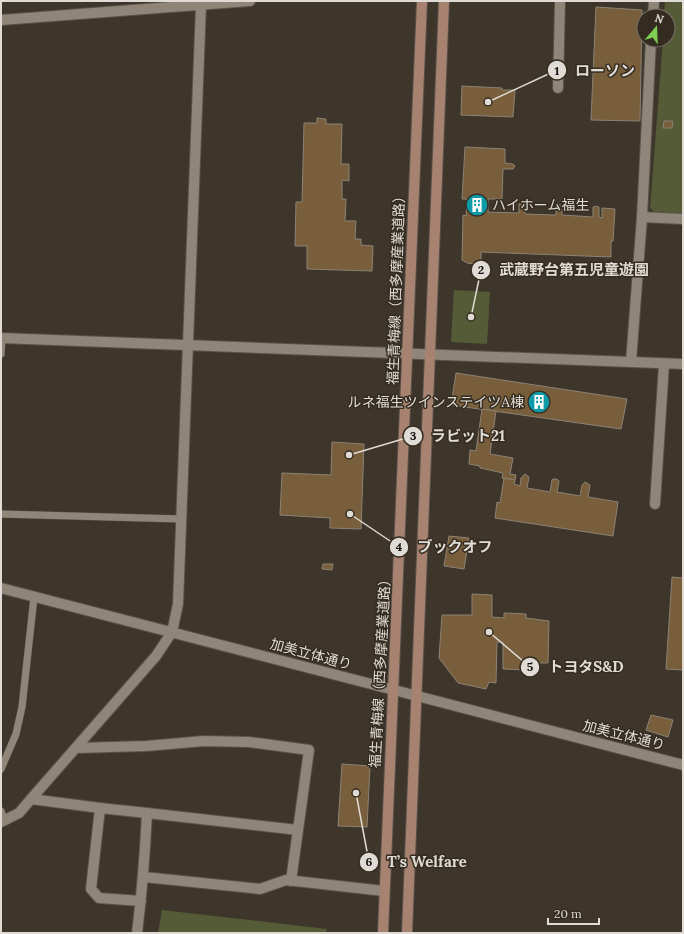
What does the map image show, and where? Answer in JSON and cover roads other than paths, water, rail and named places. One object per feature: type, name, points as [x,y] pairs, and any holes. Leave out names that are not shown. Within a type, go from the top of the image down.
[{"type":"main road","name":"福生青梅線（西多摩産業道路）","points":[[383,933],[422,1]]},
{"type":"main road","points":[[407,933],[444,1]]},
{"type":"street","points":[[1,20],[250,1]]},
{"type":"street","points":[[558,88],[560,1]]},
{"type":"street","points":[[3,821],[19,812],[31,799],[156,656],[172,632],[178,604],[201,4]]},
{"type":"street","points":[[631,362],[642,217],[651,48]]},
{"type":"street","points":[[642,217],[683,219]]},
{"type":"street","points":[[1,338],[683,364]]},
{"type":"street","points":[[655,504],[664,364]]},
{"type":"street","name":"加美立体通り","points":[[1,588],[683,765]]},
{"type":"street","points":[[76,748],[146,746],[204,741],[249,742],[309,750],[292,881]]},
{"type":"street","points":[[31,799],[298,830]]},
{"type":"street","points":[[100,808],[91,889],[98,898],[141,902]]},
{"type":"street","points":[[137,933],[144,877],[147,813]]},
{"type":"street","points":[[144,877],[260,889],[286,880],[384,891]]},
{"type":"lane","points":[[1,338],[1,354]]},
{"type":"lane","points":[[1,514],[181,519]]},
{"type":"lane","points":[[1,769],[16,734],[22,706],[34,597]]},
{"type":"lane","points":[[1,811],[3,821]]},
{"type":"place","name":"ローソン","points":[[488,102]]},
{"type":"place","name":"ハイホーム福生","points":[[477,205]]},
{"type":"place","name":"武蔵野台第五児童遊園","points":[[471,317]]},
{"type":"place","name":"ルネ福生ツインステイツA棟","points":[[539,402]]},
{"type":"place","name":"ラビット21","points":[[349,455]]},
{"type":"place","name":"ブックオフ","points":[[350,514]]},
{"type":"place","name":"トヨタS&D","points":[[489,632]]},
{"type":"place","name":"T’s Welfare","points":[[356,793]]}]
